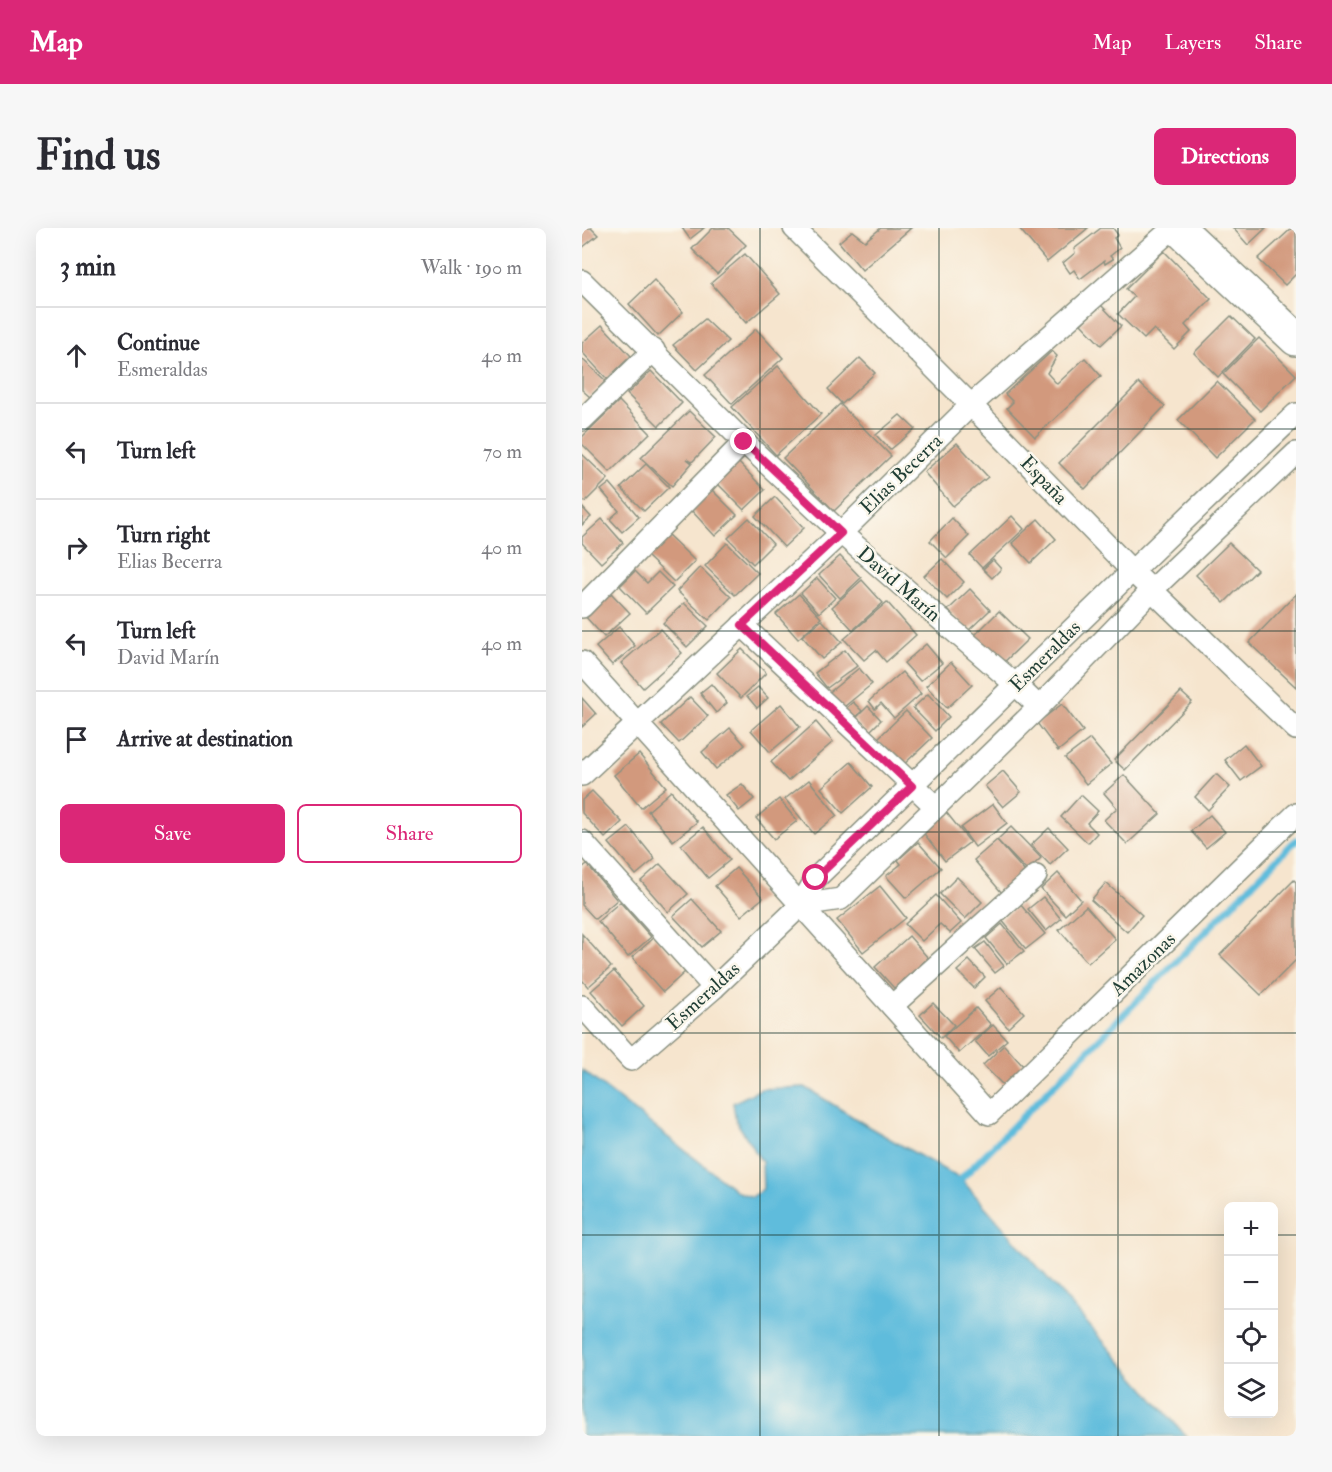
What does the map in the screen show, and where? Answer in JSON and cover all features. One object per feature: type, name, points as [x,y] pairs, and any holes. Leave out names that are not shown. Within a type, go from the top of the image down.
[{"type":"highway","points":[[1178,228],[1296,339]]},
{"type":"street","name":"España","points":[[794,228],[971,405],[1131,570],[1296,729]]},
{"type":"street","name":"Elias Becerra","points":[[582,774],[841,533],[971,405],[1173,228]]},
{"type":"street","name":"David Marín","points":[[582,280],[744,442],[841,533],[1039,707]]},
{"type":"street","points":[[582,420],[654,350]]},
{"type":"street","name":"Esmeraldas","points":[[582,1006],[631,1060],[714,988],[801,905],[816,878],[1016,685],[1131,570],[1296,414]]},
{"type":"street","points":[[582,608],[744,442]]},
{"type":"street","name":"Esmeraldas","points":[[801,905],[841,899],[1039,707],[1153,589],[1296,453]]},
{"type":"street","points":[[742,625],[936,807]]},
{"type":"street","points":[[582,662],[892,1006],[1036,876]]},
{"type":"street","name":"Amazonas","points":[[892,1006],[989,1114],[1296,814]]},
{"type":"street","points":[[582,841],[714,988]]},
{"type":"water","points":[[582,1070],[738,1192],[752,1197],[763,1189],[762,1162],[736,1121],[733,1103],[761,1089],[805,1087],[869,1127],[961,1179],[1186,1436],[582,1436]]},
{"type":"building","points":[[582,228],[591,228],[598,235],[582,248]]},
{"type":"building","points":[[682,228],[704,228],[690,239]]},
{"type":"building","points":[[713,228],[728,228],[746,245],[717,274],[692,249]]},
{"type":"building","points":[[881,228],[911,228],[862,270],[839,242],[852,231],[865,241]]},
{"type":"building","points":[[1019,228],[1088,228],[1047,262]]},
{"type":"building","points":[[1101,228],[1113,228],[1118,235],[1114,238],[1120,248],[1110,256],[1113,259],[1105,264],[1104,261],[1080,279],[1074,270],[1070,273],[1063,263],[1075,253],[1074,249]]},
{"type":"building","points":[[1233,228],[1266,228],[1248,245]]},
{"type":"building","points":[[1292,228],[1296,231],[1296,274],[1285,285],[1258,259]]},
{"type":"building","points":[[1164,251],[1211,299],[1185,325],[1191,332],[1174,349],[1154,329],[1144,339],[1118,314],[1134,297],[1126,289]]},
{"type":"building","points":[[745,254],[780,294],[746,323],[711,283]]},
{"type":"building","points":[[654,280],[683,312],[658,336],[629,304]]},
{"type":"building","points":[[1101,305],[1121,326],[1101,345],[1081,324]]},
{"type":"building","points":[[1231,316],[1255,339],[1218,377],[1194,353]]},
{"type":"building","points":[[705,319],[728,341],[697,370],[673,345]]},
{"type":"building","points":[[602,325],[631,356],[607,379],[582,352],[582,343]]},
{"type":"building","points":[[756,329],[783,358],[732,404],[705,375]]},
{"type":"building","points":[[1259,338],[1296,375],[1260,411],[1223,374]]},
{"type":"building","points":[[1052,351],[1057,356],[1047,373],[1057,384],[1085,358],[1101,376],[1035,437],[1007,408],[1013,402],[1005,394]]},
{"type":"building","points":[[860,358],[875,373],[842,404],[828,389]]},
{"type":"building","points":[[582,359],[606,381],[590,397],[582,390]]},
{"type":"building","points":[[778,366],[821,414],[776,455],[732,407]]},
{"type":"building","points":[[651,371],[682,403],[659,426],[627,394]]},
{"type":"building","points":[[1217,381],[1255,419],[1215,458],[1178,420]]},
{"type":"building","points":[[1139,383],[1165,406],[1085,489],[1059,463]]},
{"type":"building","points":[[619,401],[650,433],[610,472],[582,444],[582,437]]},
{"type":"building","points":[[840,404],[891,456],[834,511],[783,458]]},
{"type":"building","points":[[689,411],[716,437],[692,462],[687,459],[692,463],[672,486],[641,458]]},
{"type":"building","points":[[900,415],[915,429],[890,450],[876,435]]},
{"type":"building","points":[[957,443],[988,477],[953,506],[924,472]]},
{"type":"building","points":[[582,454],[608,479],[585,502],[582,499]]},
{"type":"building","points":[[737,461],[765,490],[744,510],[716,482]]},
{"type":"building","points":[[646,464],[669,487],[644,511],[621,488]]},
{"type":"building","points":[[610,483],[639,517],[622,532],[610,519],[619,511],[601,490]]},
{"type":"building","points":[[712,490],[737,515],[715,536],[691,510]]},
{"type":"building","points":[[775,497],[804,528],[784,547],[755,516]]},
{"type":"building","points":[[582,507],[591,517],[582,525]]},
{"type":"building","points":[[1012,516],[1024,529],[982,568],[970,555]]},
{"type":"building","points":[[749,518],[773,544],[753,564],[728,538]]},
{"type":"building","points":[[952,518],[969,536],[947,558],[930,541]]},
{"type":"building","points":[[602,519],[623,543],[601,563],[582,543],[582,537]]},
{"type":"building","points":[[1038,519],[1056,539],[1031,563],[1012,543]]},
{"type":"building","points":[[666,533],[695,561],[674,582],[645,554]]},
{"type":"building","points":[[727,543],[758,573],[735,595],[705,566]]},
{"type":"building","points":[[1229,543],[1257,570],[1224,603],[1196,575]]},
{"type":"building","points":[[840,556],[861,578],[840,598],[819,575]]},
{"type":"building","points":[[942,559],[964,582],[947,599],[924,576]]},
{"type":"building","points":[[993,560],[1001,569],[992,578],[983,569]]},
{"type":"building","points":[[700,567],[731,597],[709,620],[677,591]]},
{"type":"building","points":[[635,571],[647,583],[658,572],[673,587],[646,613],[620,586]]},
{"type":"building","points":[[817,578],[835,598],[819,613],[801,593]]},
{"type":"building","points":[[862,580],[883,603],[853,630],[832,607]]},
{"type":"building","points":[[970,589],[990,610],[968,631],[948,610]]},
{"type":"building","points":[[610,592],[630,613],[604,637],[584,615]]},
{"type":"building","points":[[799,594],[821,618],[798,639],[776,614]]},
{"type":"building","points":[[1296,594],[1296,687],[1249,643]]},
{"type":"building","points":[[887,602],[916,635],[886,662],[876,650],[864,660],[844,639]]},
{"type":"building","points":[[684,603],[708,626],[687,647],[663,623]]},
{"type":"building","points":[[999,611],[1028,639],[999,667],[972,638]]},
{"type":"building","points":[[822,620],[842,642],[822,659],[802,636]]},
{"type":"building","points":[[619,627],[635,646],[612,665],[596,647]]},
{"type":"building","points":[[660,629],[682,653],[643,688],[621,663]]},
{"type":"building","points":[[926,644],[942,663],[920,681],[904,663]]},
{"type":"building","points":[[742,649],[766,673],[741,698],[717,673]]},
{"type":"building","points":[[845,650],[857,666],[827,688],[815,673]]},
{"type":"building","points":[[951,662],[972,685],[947,708],[926,686]]},
{"type":"building","points":[[859,668],[872,684],[839,711],[826,695]]},
{"type":"building","points":[[902,672],[921,694],[894,718],[881,703],[875,709],[869,701]]},
{"type":"building","points":[[711,684],[727,703],[716,713],[700,693]]},
{"type":"building","points":[[758,687],[768,698],[757,708],[747,696]]},
{"type":"building","points":[[1181,692],[1192,702],[1125,770],[1114,760]]},
{"type":"building","points":[[928,694],[949,717],[935,731],[913,708]]},
{"type":"building","points":[[690,697],[708,716],[679,743],[661,724]]},
{"type":"building","points":[[582,698],[596,714],[582,727]]},
{"type":"building","points":[[853,702],[862,711],[851,721],[842,712]]},
{"type":"building","points":[[781,704],[800,727],[770,752],[751,730]]},
{"type":"building","points":[[1062,704],[1083,731],[1058,751],[1037,723]]},
{"type":"building","points":[[868,706],[881,720],[867,734],[854,720]]},
{"type":"building","points":[[906,711],[932,738],[901,767],[876,740]]},
{"type":"building","points":[[816,722],[833,742],[788,781],[771,762]]},
{"type":"building","points":[[730,728],[745,745],[716,769],[702,752]]},
{"type":"building","points":[[1090,739],[1111,764],[1086,784],[1065,758]]},
{"type":"building","points":[[1244,744],[1261,766],[1241,781],[1225,760]]},
{"type":"building","points":[[639,754],[666,787],[641,808],[614,775]]},
{"type":"building","points":[[851,762],[872,787],[843,813],[821,788]]},
{"type":"building","points":[[1003,771],[1021,792],[1003,807],[985,786]]},
{"type":"building","points":[[1216,774],[1230,787],[1208,810],[1195,797]]},
{"type":"building","points":[[1124,775],[1160,814],[1127,844],[1104,820],[1117,808],[1104,793]]},
{"type":"building","points":[[809,780],[837,815],[814,834],[785,799]]},
{"type":"building","points":[[742,784],[754,799],[739,811],[726,795]]},
{"type":"building","points":[[592,791],[622,822],[605,838],[582,813],[582,800]]},
{"type":"building","points":[[671,791],[697,822],[673,841],[648,811]]},
{"type":"building","points":[[1081,795],[1098,811],[1087,823],[1097,833],[1088,843],[1061,817]]},
{"type":"building","points":[[779,799],[797,821],[774,839],[756,818]]},
{"type":"building","points":[[993,804],[1007,823],[975,847],[961,828]]},
{"type":"building","points":[[946,812],[970,842],[945,861],[922,831]]},
{"type":"building","points":[[1210,815],[1225,832],[1206,848],[1191,831]]},
{"type":"building","points":[[629,827],[655,859],[636,875],[609,843]]},
{"type":"building","points":[[703,827],[730,860],[708,878],[681,845]]},
{"type":"building","points":[[1011,827],[1041,858],[1027,871],[997,840]]},
{"type":"building","points":[[1049,828],[1068,848],[1050,865],[1031,845]]},
{"type":"building","points":[[997,840],[1025,872],[1002,893],[974,860]]},
{"type":"building","points":[[918,842],[941,868],[906,898],[886,876],[901,864],[898,860]]},
{"type":"building","points":[[587,864],[617,900],[595,919],[582,905],[582,868]]},
{"type":"building","points":[[660,864],[688,894],[668,912],[641,881]]},
{"type":"building","points":[[736,868],[763,898],[741,916],[715,886]]},
{"type":"building","points":[[1058,873],[1081,900],[1065,915],[1041,889]]},
{"type":"building","points":[[957,877],[982,902],[965,919],[940,894]]},
{"type":"building","points":[[1294,880],[1296,882],[1296,960],[1261,995],[1220,955]]},
{"type":"building","points":[[1106,883],[1142,915],[1127,932],[1091,900]]},
{"type":"building","points":[[880,886],[906,918],[863,952],[837,920]]},
{"type":"building","points":[[936,895],[961,923],[950,933],[940,924],[922,941],[905,924]]},
{"type":"building","points":[[1043,897],[1061,919],[1046,931],[1028,909]]},
{"type":"building","points":[[692,899],[721,931],[702,947],[673,916]]},
{"type":"building","points":[[620,902],[651,937],[628,957],[598,921]]},
{"type":"building","points":[[1020,904],[1045,934],[1026,949],[1001,919]]},
{"type":"building","points":[[1086,906],[1115,939],[1088,963],[1059,930]]},
{"type":"building","points":[[1002,924],[1024,951],[1007,964],[986,938]]},
{"type":"building","points":[[582,934],[611,967],[588,987],[582,980]]},
{"type":"building","points":[[909,936],[928,958],[894,988],[875,967]]},
{"type":"building","points":[[655,937],[685,972],[663,992],[632,957]]},
{"type":"building","points":[[985,942],[1004,966],[995,973],[975,949]]},
{"type":"building","points":[[969,960],[985,977],[974,988],[957,971]]},
{"type":"building","points":[[614,971],[644,1006],[622,1026],[591,991]]},
{"type":"building","points":[[1001,987],[1024,1013],[1008,1028],[985,1001]]},
{"type":"building","points":[[933,1003],[954,1025],[941,1038],[920,1015]]},
{"type":"building","points":[[976,1008],[991,1025],[959,1053],[944,1036]]},
{"type":"building","points":[[993,1025],[1007,1040],[988,1056],[975,1041]]},
{"type":"building","points":[[1004,1045],[1024,1067],[1004,1086],[983,1065]]},
{"type":"waterway","points":[[961,1179],[1296,840]]},
{"type":"route","points":[[744,442],[841,533],[742,625],[912,786],[816,878]]}]
